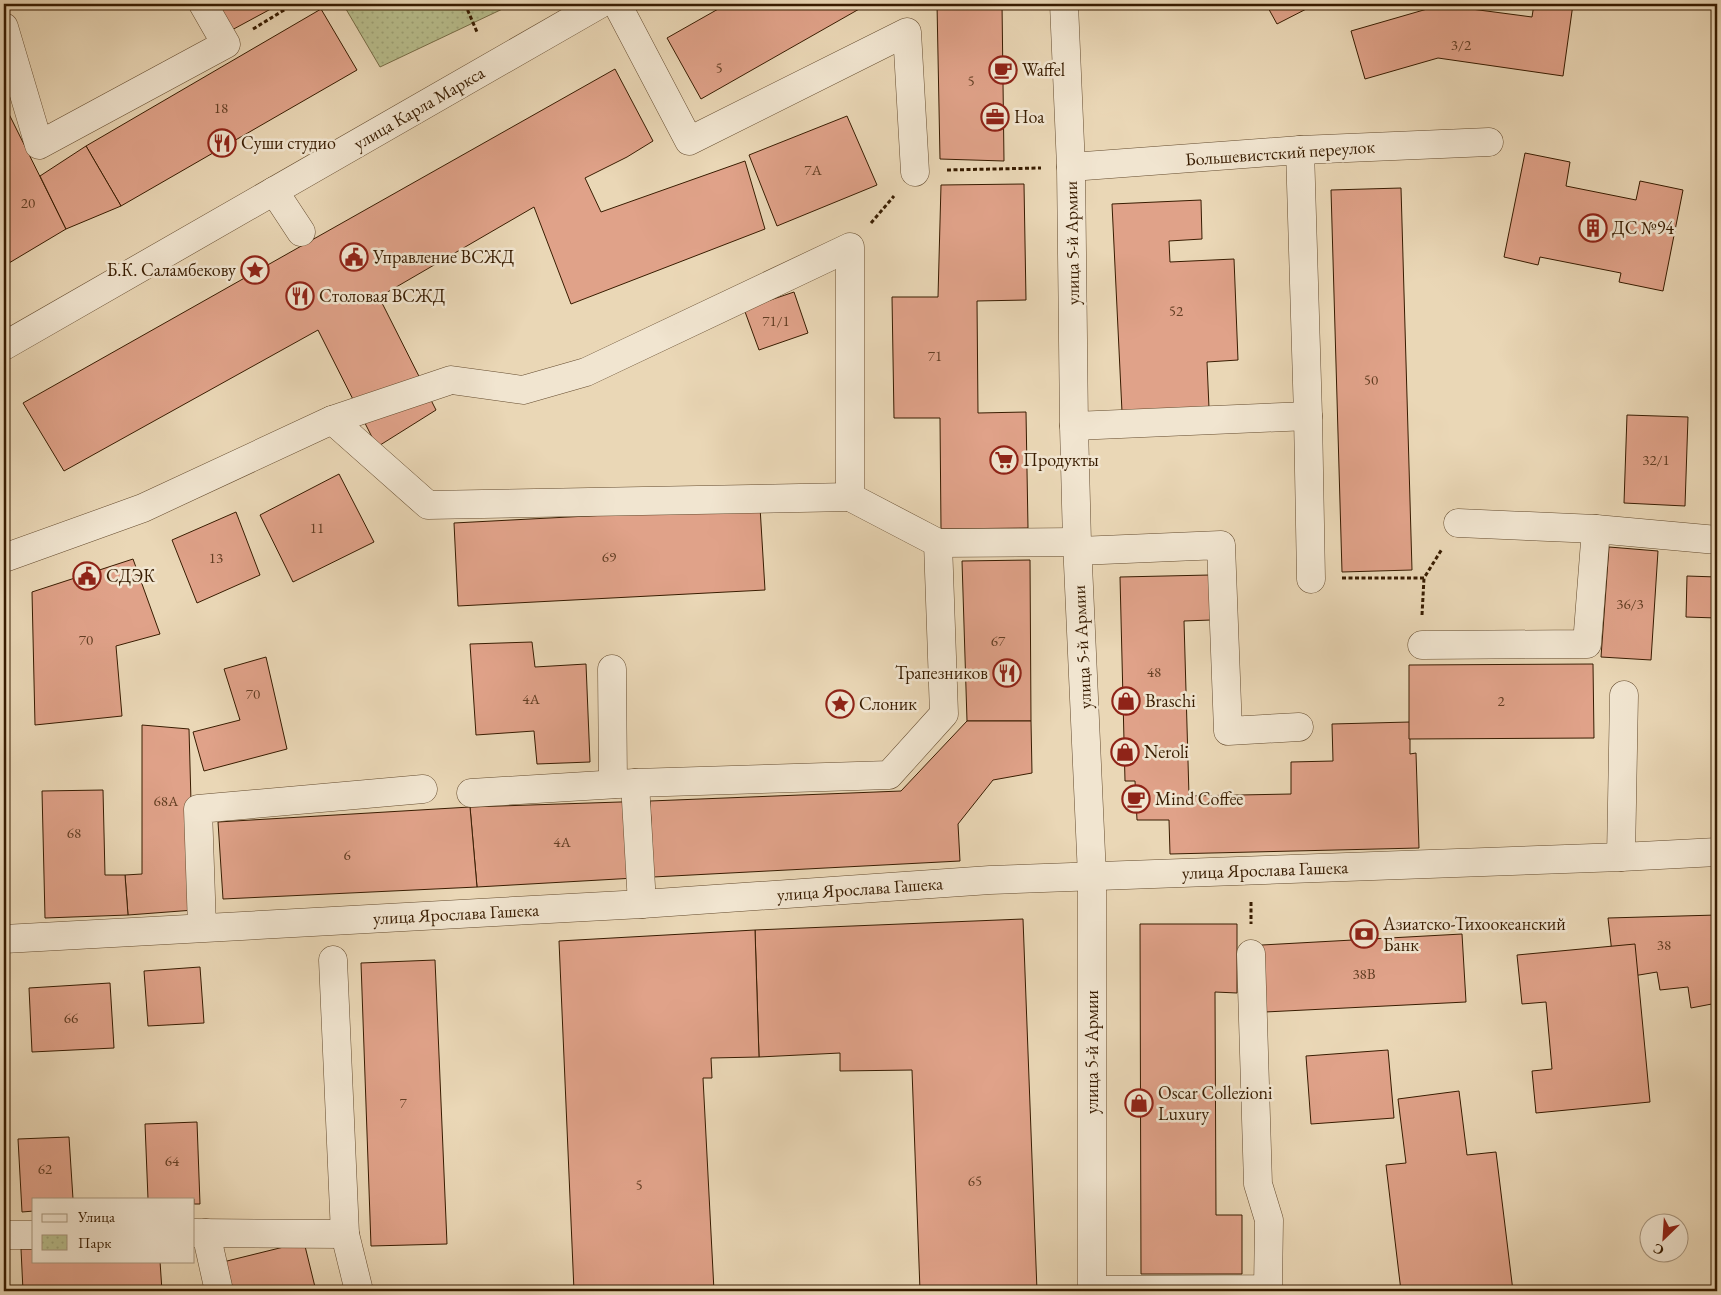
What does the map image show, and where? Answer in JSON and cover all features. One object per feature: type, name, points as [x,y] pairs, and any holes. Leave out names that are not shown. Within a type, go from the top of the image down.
[{"type":"street","points":[[4,27],[39,144],[226,44],[204,4]]},
{"type":"street","name":"улица Карла Маркса","points":[[4,346],[600,4]]},
{"type":"street","points":[[617,4],[689,141],[907,32],[915,172]]},
{"type":"street","name":"улица 5-й Армии","points":[[1064,4],[1071,167],[1077,546],[1092,876],[1092,1291]]},
{"type":"street","name":"Большевистский переулок","points":[[1071,167],[1300,150],[1489,142]]},
{"type":"street","points":[[1300,150],[1311,579]]},
{"type":"street","points":[[274,191],[301,232]]},
{"type":"street","points":[[4,558],[143,508],[332,420],[451,380],[523,390],[586,372],[850,247],[850,497]]},
{"type":"street","points":[[1074,426],[1308,416]]},
{"type":"street","points":[[332,420],[428,505],[850,497],[938,543],[1077,546],[1221,545],[1228,731],[1299,727]]},
{"type":"street","points":[[1458,523],[1596,529],[1717,540]]},
{"type":"street","points":[[1422,645],[1587,644],[1596,529]]},
{"type":"street","points":[[470,793],[624,783],[889,775],[944,714],[938,543]]},
{"type":"street","points":[[612,669],[624,783],[642,904]]},
{"type":"street","points":[[1621,858],[1624,695]]},
{"type":"street","points":[[202,927],[198,809],[423,788]]},
{"type":"street","name":"улица Ярослава Гашека","points":[[4,940],[202,927],[642,904],[990,880],[1621,858],[1717,852]]},
{"type":"street","points":[[1092,1291],[1247,1291],[1268,1289],[1269,1220],[1258,1184],[1251,954]]},
{"type":"street","points":[[333,960],[345,1234],[359,1291]]},
{"type":"street","points":[[219,1291],[200,1233],[345,1234]]},
{"type":"street","points":[[4,1235],[32,1235]]},
{"type":"path","points":[[226,44],[294,4]]},
{"type":"path","points":[[465,4],[477,32]]},
{"type":"path","points":[[850,247],[915,172],[1071,167]]},
{"type":"path","points":[[1311,579],[1424,578],[1458,523]]},
{"type":"path","points":[[1251,871],[1251,954]]},
{"type":"green space","points":[[343,4],[513,4],[380,67]]},
{"type":"building","points":[[215,4],[280,4],[230,31]]},
{"type":"building","points":[[727,4],[868,4],[701,99],[667,38]]},
{"type":"building","points":[[937,4],[1002,4],[1004,161],[940,159]]},
{"type":"building","points":[[1266,4],[1316,4],[1277,24]]},
{"type":"building","points":[[1534,4],[1573,4],[1563,76],[1438,58],[1365,79],[1351,31],[1441,5],[1532,17]]},
{"type":"building","points":[[321,9],[357,70],[121,206],[86,146]]},
{"type":"building","points":[[615,69],[653,141],[627,157],[585,178],[601,212],[745,161],[765,229],[571,304],[534,207],[379,297],[436,410],[377,447],[318,330],[64,471],[23,403]]},
{"type":"building","points":[[4,104],[66,229],[4,266]]},
{"type":"building","points":[[847,116],[877,185],[777,226],[749,155]]},
{"type":"building","points":[[86,146],[121,206],[66,229],[40,176]]},
{"type":"building","name":"ДС №94","points":[[1525,153],[1570,162],[1566,186],[1636,200],[1640,181],[1683,190],[1663,291],[1619,282],[1621,273],[1540,257],[1538,265],[1504,257]]},
{"type":"building","points":[[1024,184],[1026,300],[977,301],[978,413],[1026,412],[1028,528],[941,529],[940,418],[894,418],[892,297],[938,297],[941,185]]},
{"type":"building","points":[[1401,188],[1412,570],[1342,572],[1331,190]]},
{"type":"building","points":[[1201,200],[1202,239],[1169,241],[1170,262],[1234,259],[1238,360],[1207,362],[1209,408],[1122,412],[1112,204]]},
{"type":"building","points":[[794,292],[808,333],[759,350],[744,309]]},
{"type":"building","points":[[1627,415],[1688,417],[1685,506],[1624,503]]},
{"type":"building","points":[[339,474],[374,542],[293,582],[260,515]]},
{"type":"building","points":[[760,507],[765,590],[458,606],[454,523]]},
{"type":"building","points":[[236,512],[260,575],[197,603],[172,540]]},
{"type":"building","points":[[1609,547],[1658,551],[1651,660],[1601,657]]},
{"type":"building","points":[[133,559],[160,634],[116,646],[122,716],[35,725],[32,592]]},
{"type":"building","points":[[1030,560],[1031,721],[967,721],[962,561]]},
{"type":"building","points":[[1210,575],[1211,620],[1184,621],[1189,796],[1291,794],[1291,762],[1333,761],[1332,724],[1410,722],[1410,754],[1416,753],[1419,848],[1170,854],[1169,820],[1137,820],[1135,781],[1125,781],[1120,577]]},
{"type":"building","points":[[1687,576],[1717,577],[1717,618],[1686,617]]},
{"type":"building","points":[[532,642],[535,667],[586,664],[590,762],[537,764],[534,731],[476,735],[470,644]]},
{"type":"building","points":[[266,657],[287,749],[204,771],[193,732],[240,720],[224,669]]},
{"type":"building","points":[[1593,664],[1594,738],[1409,739],[1409,665]]},
{"type":"building","points":[[1717,689],[1717,780],[1713,779]]},
{"type":"building","points":[[967,721],[1031,721],[1032,773],[993,780],[958,824],[960,861],[653,877],[650,801],[901,791]]},
{"type":"building","points":[[142,725],[189,729],[194,910],[128,915],[125,875],[142,874]]},
{"type":"building","points":[[103,790],[105,875],[125,875],[128,915],[45,918],[42,791]]},
{"type":"building","points":[[650,801],[653,877],[477,887],[470,807]]},
{"type":"building","points":[[470,807],[477,887],[223,899],[218,822]]},
{"type":"building","points":[[1717,915],[1717,1003],[1691,1008],[1688,987],[1660,990],[1657,972],[1615,979],[1608,918]]},
{"type":"building","points":[[1023,919],[1037,1291],[920,1291],[912,1070],[840,1071],[840,1053],[759,1057],[755,930]]},
{"type":"building","points":[[1140,924],[1237,924],[1237,993],[1215,992],[1216,1215],[1242,1215],[1242,1274],[1141,1274]]},
{"type":"building","points":[[755,930],[759,1057],[711,1058],[712,1078],[703,1078],[714,1291],[574,1291],[559,941]]},
{"type":"building","points":[[1462,934],[1466,1002],[1265,1012],[1262,945]]},
{"type":"building","points":[[1635,944],[1650,1102],[1536,1113],[1532,1071],[1552,1069],[1546,1002],[1522,1004],[1517,955]]},
{"type":"building","points":[[435,960],[447,1244],[371,1246],[361,963]]},
{"type":"building","points":[[200,967],[204,1023],[148,1026],[144,971]]},
{"type":"building","points":[[110,983],[114,1048],[32,1052],[29,988]]},
{"type":"building","points":[[1388,1050],[1394,1118],[1311,1124],[1306,1056]]},
{"type":"building","points":[[1459,1091],[1467,1155],[1496,1152],[1513,1291],[1401,1291],[1386,1165],[1406,1163],[1398,1099]]},
{"type":"building","points":[[197,1122],[200,1204],[195,1204],[195,1198],[148,1198],[145,1124]]},
{"type":"building","points":[[69,1137],[73,1198],[32,1198],[32,1211],[22,1212],[18,1139]]},
{"type":"building","points":[[304,1242],[316,1291],[230,1291],[223,1262]]},
{"type":"building","points":[[21,1249],[32,1249],[32,1262],[160,1262],[162,1291],[23,1291]]},
{"type":"place","name":"Waffel","points":[[1003,70]]},
{"type":"place","name":"Нoa","points":[[995,117]]},
{"type":"place","name":"Суши студио","points":[[222,143]]},
{"type":"place","name":"ДС №94","points":[[1593,228]]},
{"type":"place","name":"Управление ВСЖД","points":[[354,257]]},
{"type":"place","name":"Б.К. Саламбекову","points":[[255,270]]},
{"type":"place","name":"Столовая ВСЖД","points":[[300,296]]},
{"type":"place","name":"Продукты","points":[[1004,460]]},
{"type":"place","name":"СДЭК","points":[[87,576]]},
{"type":"place","name":"Трапезников","points":[[1007,673]]},
{"type":"place","name":"Braschi","points":[[1126,701]]},
{"type":"place","name":"Слоник","points":[[840,704]]},
{"type":"place","name":"Neroli","points":[[1125,752]]},
{"type":"place","name":"Mind Coffee","points":[[1136,799]]},
{"type":"place","name":"Азиатско-Тихоокеанский Банк","points":[[1364,934]]},
{"type":"place","name":"Oscar Collezioni Luxury","points":[[1139,1103]]}]
